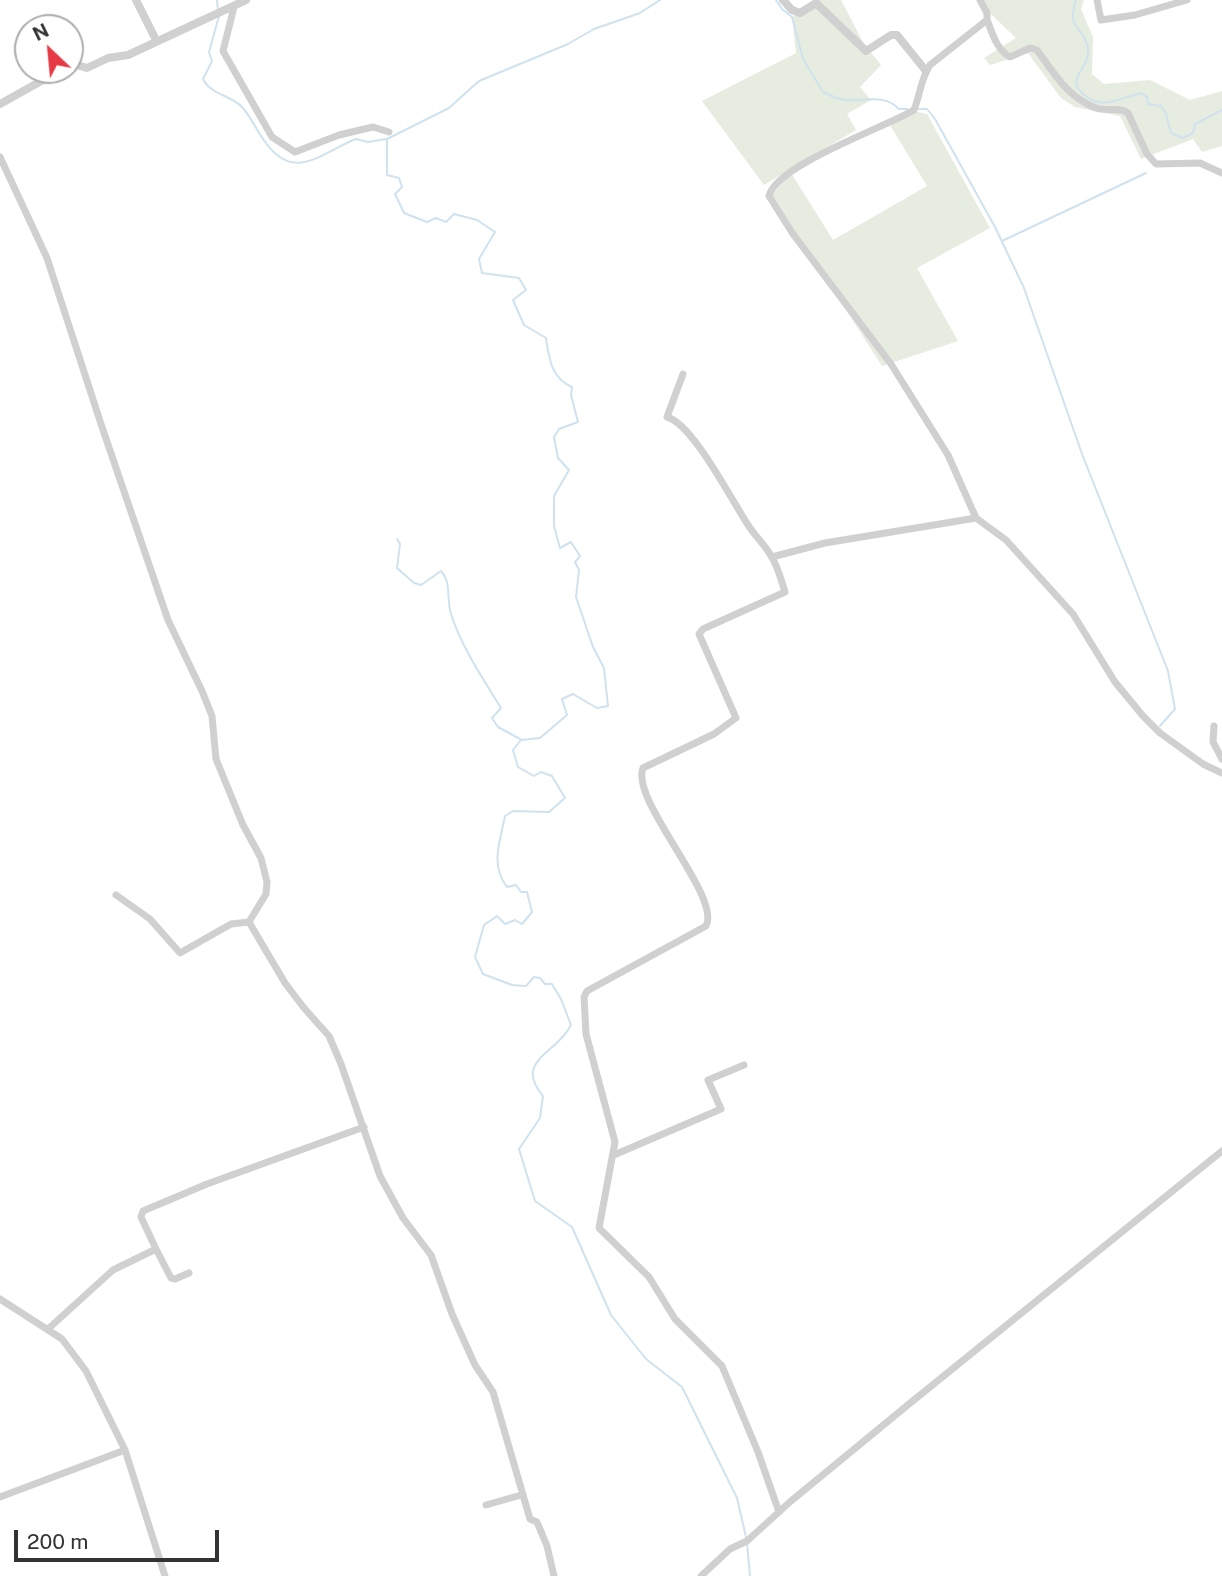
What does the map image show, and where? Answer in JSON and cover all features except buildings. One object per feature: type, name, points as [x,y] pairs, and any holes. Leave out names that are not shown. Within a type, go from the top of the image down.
[{"type":"street","points":[[136,0],[156,40]]},
{"type":"street","points":[[84,67],[108,58],[128,55],[246,0]]},
{"type":"street","points":[[783,0],[792,10],[800,13],[816,3],[866,51],[891,35],[897,35],[926,71]]},
{"type":"street","points":[[980,0],[997,45],[1003,52],[1010,57],[1030,48],[1037,50],[1066,90],[1081,101],[1099,109],[1124,110],[1128,113],[1147,154],[1156,164],[1200,163],[1222,173]]},
{"type":"street","points":[[1097,0],[1101,20],[1135,15],[1187,0]]},
{"type":"street","points":[[234,7],[223,51],[272,137],[295,152],[339,135],[362,130],[373,128],[389,132]]},
{"type":"street","points":[[987,20],[930,65],[914,110],[841,144],[776,182],[769,196],[793,234],[891,364],[948,455],[976,518],[1006,540],[1073,614],[1115,682],[1143,716],[1160,733],[1203,764],[1222,773]]},
{"type":"street","points":[[0,104],[36,84]]},
{"type":"street","points":[[0,156],[47,258],[168,620],[212,716],[216,759],[243,825],[261,858],[267,882],[266,894],[248,922],[232,925],[180,953],[150,919],[116,895]]},
{"type":"street","points":[[683,374],[667,417],[680,424],[704,454],[749,527],[772,557],[785,592],[708,625],[699,634],[736,718],[714,734],[643,768],[640,774],[640,781],[706,905],[709,920],[706,926],[587,991],[584,997],[586,1034],[615,1142],[600,1228],[649,1277],[675,1320],[722,1366],[758,1452],[779,1512]]},
{"type":"street","points":[[772,557],[825,543],[976,518]]},
{"type":"street","points":[[1214,726],[1213,742],[1222,759]]},
{"type":"street","points":[[248,922],[285,983],[329,1036],[380,1176],[403,1218],[431,1255],[452,1314],[475,1365],[493,1392],[517,1470],[521,1495],[530,1520],[537,1522],[547,1546],[554,1576]]},
{"type":"street","points":[[614,1155],[721,1109],[708,1080],[744,1065]]},
{"type":"street","points":[[189,1273],[171,1279],[141,1217],[143,1211],[207,1184],[364,1127]]},
{"type":"street","points":[[701,1576],[730,1549],[747,1541],[779,1512],[1222,1151]]},
{"type":"street","points":[[48,1329],[113,1270],[156,1249]]},
{"type":"street","points":[[0,1299],[62,1339],[81,1362],[125,1450],[165,1576]]},
{"type":"street","points":[[0,1497],[125,1450]]},
{"type":"street","points":[[486,1505],[521,1495]]},
{"type":"shaded area","points":[[819,0],[841,0],[864,44],[881,65],[860,87],[871,100],[847,114],[856,130],[764,185],[702,101],[796,53],[792,17]]},
{"type":"shaded area","points":[[976,0],[1084,0],[1081,9],[1093,37],[1092,74],[1104,84],[1150,80],[1190,100],[1222,91],[1222,146],[1202,152],[1193,139],[1141,159],[1120,116],[1075,107],[1061,98],[1028,53],[990,65],[984,58],[1016,38]]},
{"type":"shaded area","points":[[917,112],[927,114],[990,228],[917,268],[958,341],[882,366],[772,195],[791,173],[833,240],[927,186],[890,125]]},
{"type":"waterway","points":[[217,0],[218,11]]},
{"type":"waterway","points":[[660,0],[640,13],[594,29],[568,44],[479,81],[449,108],[387,139],[387,175],[399,178],[402,187],[395,194],[404,213],[427,222],[436,218],[446,222],[454,214],[477,220],[495,232],[479,259],[482,273],[519,278],[526,290],[513,300],[524,325],[546,338],[555,373],[572,387],[571,395],[578,422],[559,429],[554,437],[558,458],[569,470],[554,496],[554,526],[560,548],[571,542],[580,556],[575,562],[579,570],[576,597],[593,647],[604,668],[608,706],[597,708],[573,694],[562,699],[567,715],[540,738],[521,740],[513,750],[518,767],[534,776],[541,772],[552,776],[565,798],[549,812],[513,811],[505,816],[499,844],[499,870],[507,887],[516,885],[521,892],[527,892],[532,912],[522,924],[515,920],[505,924],[497,916],[484,925],[475,957],[483,974],[512,985],[526,986],[534,977],[540,978],[545,984],[552,984],[561,999],[571,1025],[565,1035],[535,1065],[535,1084],[543,1096],[540,1118],[519,1149],[535,1201],[572,1227],[611,1315],[646,1359],[682,1387],[737,1498],[746,1537]]},
{"type":"waterway","points":[[776,0],[792,17],[803,59],[823,92],[845,100],[887,101],[899,109],[907,109]]},
{"type":"waterway","points":[[1076,0],[1073,10],[1074,23],[1086,40],[1088,48],[1076,84],[1088,98],[1110,102],[1141,93],[1147,97],[1148,104],[1161,106],[1171,133],[1183,138],[1193,133],[1195,124],[1222,110]]},
{"type":"waterway","points":[[219,16],[209,52],[212,61],[203,79],[216,92],[242,107],[277,155],[298,163],[320,157],[356,139],[368,142],[386,139]]},
{"type":"waterway","points":[[916,109],[927,109],[935,119],[995,227],[1024,288],[1082,454],[1168,671],[1175,709],[1160,726]]},
{"type":"waterway","points":[[1002,241],[1146,173]]},
{"type":"waterway","points":[[397,539],[400,544],[397,568],[414,583],[421,585],[441,571],[448,586],[455,626],[501,708],[492,718],[498,727],[520,739]]},
{"type":"waterway","points":[[747,1543],[750,1576]]}]
